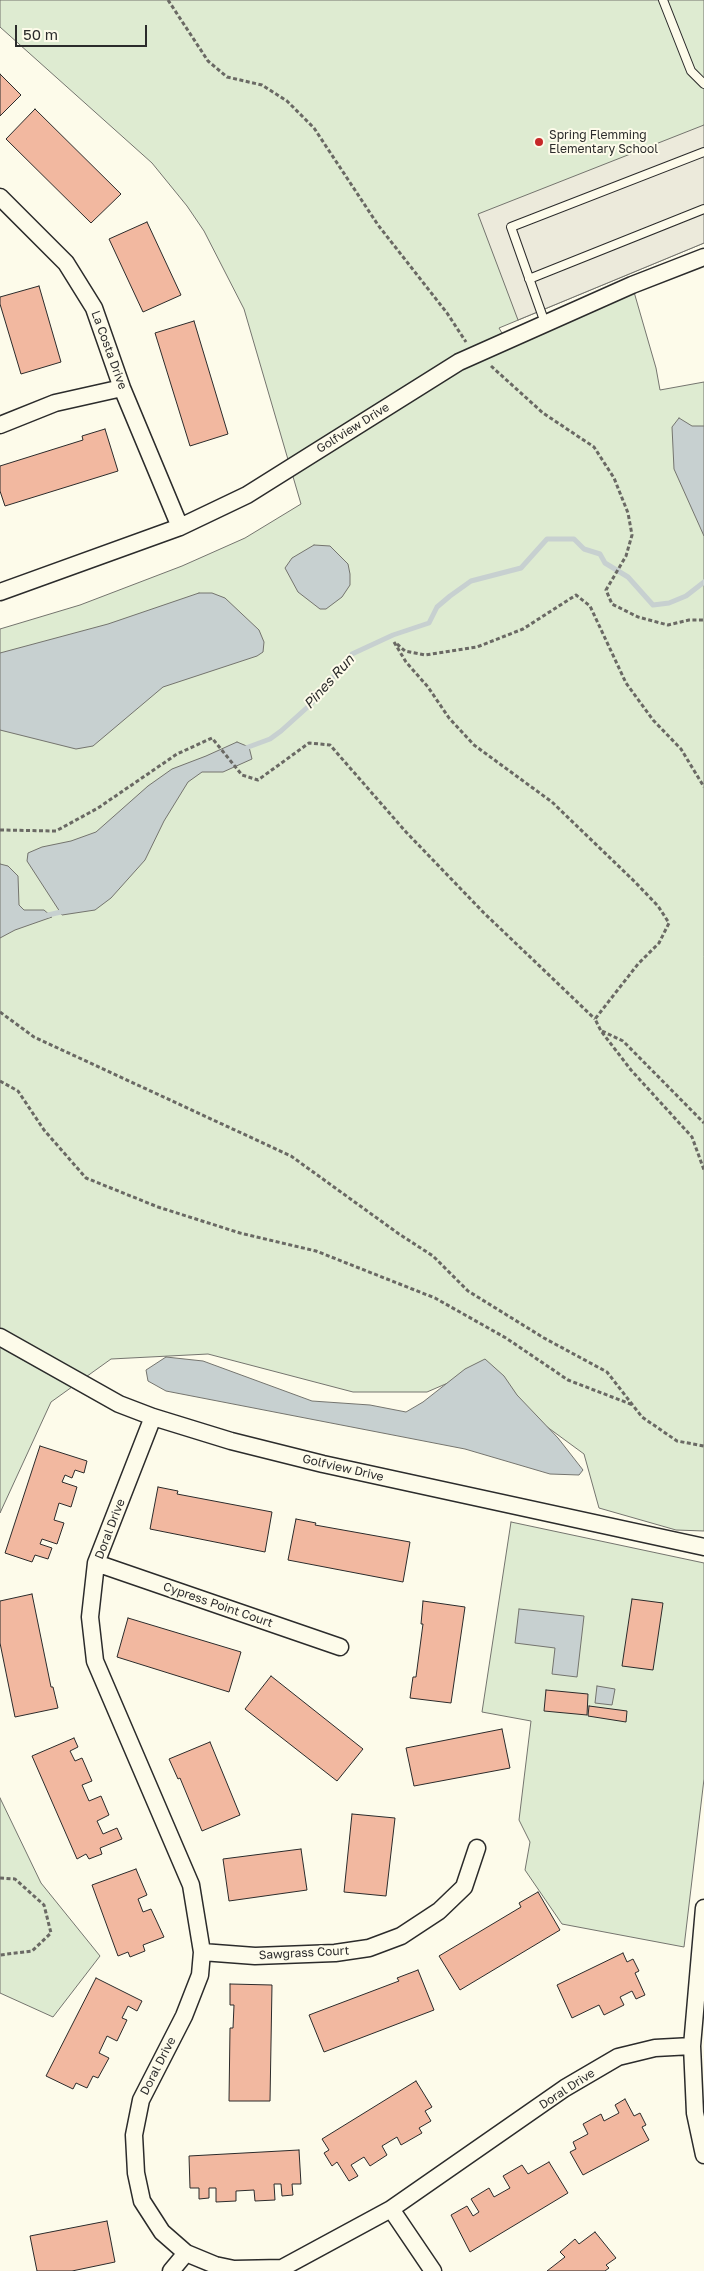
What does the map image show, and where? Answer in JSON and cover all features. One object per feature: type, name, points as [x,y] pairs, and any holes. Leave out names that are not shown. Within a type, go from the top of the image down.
[{"type":"street","name":"La Costa Drive","points":[[0,197],[66,263],[94,308],[122,388],[180,527]]},
{"type":"street","name":"Golfview Drive","points":[[0,592],[180,527],[247,496],[459,362],[632,285],[704,257]]},
{"type":"street","points":[[0,425],[55,403],[122,388]]},
{"type":"street","name":"Golfview Drive","points":[[0,1337],[120,1404],[153,1417],[231,1442],[323,1464],[704,1547]]},
{"type":"street","name":"Doral Drive","points":[[153,1417],[96,1563],[90,1617],[95,1661],[191,1885],[202,1952],[200,1975],[184,2016],[141,2100],[134,2136],[136,2173],[142,2201],[162,2232],[186,2253],[215,2265],[234,2270],[282,2268],[391,2209],[565,2088],[618,2057],[655,2048],[692,2046]]},
{"type":"street","name":"Cypress Point Court","points":[[96,1563],[340,1647]]},
{"type":"street","name":"Sawgrass Court","points":[[202,1952],[255,1956],[335,1954],[369,1948],[401,1936],[439,1911],[464,1887],[478,1848]]},
{"type":"street","points":[[704,1908],[692,2046],[695,2113],[704,2155]]},
{"type":"street","points":[[391,2209],[433,2271]]},
{"type":"street","points":[[171,2271],[186,2253]]},
{"type":"lane","points":[[663,0],[692,71],[704,84]]},
{"type":"lane","points":[[545,324],[511,227],[704,152]]},
{"type":"lane","points":[[530,279],[704,209]]},
{"type":"path","points":[[168,0],[208,61],[227,77],[262,86],[287,101],[314,128],[378,225],[447,313],[467,343],[543,412],[594,447],[614,478],[628,513],[632,535],[626,556],[606,590],[612,604],[638,617],[668,625],[689,620],[704,620]]},
{"type":"path","points":[[595,1019],[638,964],[659,943],[669,923],[658,906],[635,882],[552,802],[474,746],[448,718],[428,686],[406,662],[394,642],[405,651],[425,655],[477,647],[523,629],[576,595],[590,606],[626,683],[653,720],[681,749],[704,787]]},
{"type":"path","points":[[0,830],[56,831],[98,808],[177,754],[212,738],[242,775],[258,780],[309,743],[330,746],[406,832],[484,913],[595,1019],[601,1031],[631,1070],[692,1137],[704,1170]]},
{"type":"path","points":[[0,1012],[34,1037],[292,1156],[399,1234],[433,1256],[468,1290],[544,1338],[607,1372],[642,1417],[677,1441],[704,1446]]},
{"type":"path","points":[[601,1031],[623,1041],[704,1123]]},
{"type":"path","points":[[0,1081],[18,1091],[44,1130],[86,1178],[158,1207],[240,1232],[316,1251],[435,1298],[506,1338],[568,1380],[633,1406]]},
{"type":"path","points":[[0,1878],[15,1879],[44,1905],[51,1933],[32,1951],[0,1955]]},
{"type":"green space","points":[[0,0],[704,0],[704,243],[499,328],[506,340],[632,285],[656,368],[660,390],[704,382],[704,1531],[676,1530],[599,1508],[584,1454],[524,1410],[485,1367],[427,1392],[353,1392],[208,1354],[111,1359],[51,1402],[0,1513],[0,629],[80,605],[182,566],[245,538],[301,504],[244,309],[204,231],[187,206],[152,163],[0,27]]},
{"type":"green space","points":[[511,1522],[704,1563],[704,1779],[684,1947],[562,1924],[525,1870],[530,1842],[519,1820],[531,1721],[482,1712]]},
{"type":"green space","points":[[0,1798],[41,1883],[100,1956],[53,2017],[0,1993]]},
{"type":"shaded area","points":[[704,125],[704,243],[518,320],[478,214]]},
{"type":"shaded area","points":[[679,418],[692,426],[704,426],[704,536],[674,469],[672,427]]},
{"type":"shaded area","points":[[314,545],[330,546],[348,564],[350,574],[350,585],[342,597],[326,609],[320,609],[298,592],[285,568],[292,558]]},
{"type":"shaded area","points":[[199,593],[212,593],[225,598],[259,630],[264,642],[263,652],[257,656],[163,687],[93,746],[76,749],[0,730],[0,653],[108,624]]},
{"type":"shaded area","points":[[237,742],[249,747],[252,759],[223,772],[202,772],[188,782],[164,821],[145,860],[111,898],[95,910],[62,915],[27,861],[28,853],[42,847],[71,841],[96,832],[148,786],[172,769]]},
{"type":"shaded area","points":[[0,864],[8,866],[18,876],[19,905],[24,910],[44,910],[52,917],[15,930],[0,938]]},
{"type":"shaded area","points":[[166,1357],[203,1361],[312,1401],[370,1405],[406,1412],[423,1402],[465,1369],[485,1359],[504,1376],[517,1395],[558,1438],[583,1470],[579,1475],[550,1474],[465,1449],[166,1391],[148,1381],[146,1370]]},
{"type":"shaded area","points":[[519,1609],[584,1616],[577,1677],[552,1674],[555,1648],[515,1643]]},
{"type":"shaded area","points":[[597,1686],[615,1689],[612,1705],[595,1703]]},
{"type":"building","points":[[0,74],[21,95],[0,116]]},
{"type":"building","points":[[35,109],[121,194],[91,223],[6,139]]},
{"type":"building","points":[[147,222],[181,295],[143,312],[109,239]]},
{"type":"building","points":[[39,286],[61,362],[21,374],[0,304],[0,297]]},
{"type":"building","points":[[194,321],[228,434],[190,446],[155,333]]},
{"type":"building","points":[[105,429],[118,471],[5,506],[0,491],[0,466],[83,440],[82,436]]},
{"type":"building","points":[[40,1446],[87,1461],[84,1473],[75,1470],[72,1478],[65,1475],[62,1482],[77,1487],[71,1507],[59,1503],[54,1520],[64,1523],[57,1544],[42,1539],[40,1544],[52,1548],[48,1559],[35,1555],[32,1562],[5,1553]]},
{"type":"building","points":[[158,1487],[178,1491],[177,1494],[272,1512],[265,1552],[150,1529]]},
{"type":"building","points":[[296,1519],[316,1523],[315,1525],[410,1542],[403,1582],[288,1560]]},
{"type":"building","points":[[32,1594],[51,1687],[53,1687],[58,1708],[15,1717],[0,1643],[0,1601]]},
{"type":"building","points":[[632,1599],[663,1603],[653,1670],[622,1666]]},
{"type":"building","points":[[423,1601],[465,1607],[451,1703],[410,1698],[413,1677],[416,1677],[423,1624],[421,1624]]},
{"type":"building","points":[[128,1618],[241,1652],[229,1692],[117,1657]]},
{"type":"building","points":[[271,1676],[363,1749],[337,1781],[245,1709]]},
{"type":"building","points":[[546,1690],[588,1694],[587,1715],[544,1711]]},
{"type":"building","points":[[589,1706],[627,1711],[626,1722],[588,1716]]},
{"type":"building","points":[[502,1729],[510,1768],[414,1786],[406,1748]]},
{"type":"building","points":[[74,1738],[78,1747],[70,1751],[75,1761],[82,1758],[92,1781],[82,1785],[89,1801],[101,1796],[109,1815],[97,1821],[103,1834],[117,1828],[122,1839],[100,1848],[102,1854],[89,1859],[86,1854],[77,1859],[32,1756]]},
{"type":"building","points":[[210,1742],[240,1815],[202,1831],[180,1778],[178,1779],[169,1759]]},
{"type":"building","points":[[352,1814],[395,1818],[386,1896],[344,1892]]},
{"type":"building","points":[[301,1849],[307,1890],[229,1901],[223,1859]]},
{"type":"building","points":[[136,1869],[147,1895],[138,1899],[143,1912],[151,1909],[164,1937],[143,1945],[145,1951],[130,1957],[128,1952],[118,1956],[92,1885]]},
{"type":"building","points":[[538,1892],[560,1930],[460,1990],[439,1956],[521,1907],[519,1903]]},
{"type":"building","points":[[623,1953],[627,1962],[633,1959],[639,1971],[635,1973],[645,1995],[636,1999],[632,1991],[620,1997],[624,2005],[604,2015],[599,2005],[572,2018],[557,1985]]},
{"type":"building","points":[[418,1970],[434,2010],[324,2052],[309,2015],[399,1981],[397,1978]]},
{"type":"building","points":[[96,1978],[142,2001],[137,2011],[128,2006],[122,2018],[127,2020],[117,2041],[107,2036],[99,2053],[109,2058],[98,2078],[93,2076],[87,2088],[76,2083],[73,2089],[46,2076]]},
{"type":"building","points":[[230,1984],[272,1985],[270,2101],[229,2101],[230,2028],[233,2028],[234,2005],[230,2005]]},
{"type":"building","points":[[416,2081],[432,2107],[425,2111],[431,2121],[419,2128],[422,2133],[401,2145],[397,2137],[382,2146],[387,2155],[370,2166],[364,2157],[351,2165],[358,2176],[349,2181],[337,2162],[332,2166],[324,2153],[329,2150],[322,2139]]},
{"type":"building","points":[[625,2099],[634,2116],[640,2113],[646,2125],[642,2127],[649,2140],[583,2175],[570,2152],[576,2149],[573,2142],[588,2134],[583,2124],[601,2114],[604,2121],[619,2113],[615,2105]]},
{"type":"building","points":[[299,2150],[301,2184],[292,2184],[293,2195],[282,2196],[281,2184],[274,2184],[275,2200],[255,2201],[254,2190],[236,2191],[236,2201],[216,2202],[216,2188],[209,2188],[209,2198],[199,2199],[199,2188],[190,2188],[189,2156]]},
{"type":"building","points":[[549,2162],[568,2193],[470,2252],[451,2215],[467,2206],[473,2216],[479,2212],[471,2199],[489,2188],[494,2197],[510,2188],[503,2176],[522,2165],[528,2174]]},
{"type":"building","points":[[107,2221],[115,2262],[72,2271],[37,2271],[30,2236]]},
{"type":"building","points":[[595,2232],[616,2258],[606,2265],[609,2268],[605,2271],[547,2271],[565,2257],[560,2252],[575,2239],[579,2244]]},
{"type":"waterway","name":"Pines Run","points":[[243,749],[270,739],[281,731],[311,704],[352,654],[393,635],[429,623],[437,607],[471,581],[521,568],[547,539],[574,539],[584,549],[600,554],[605,563],[628,577],[653,605],[669,603],[686,596],[704,582]]},
{"type":"waterway","name":"Pines Run","points":[[44,916],[65,911]]},
{"type":"place","name":"Spring Flemming Elementary School","points":[[539,142]]}]
